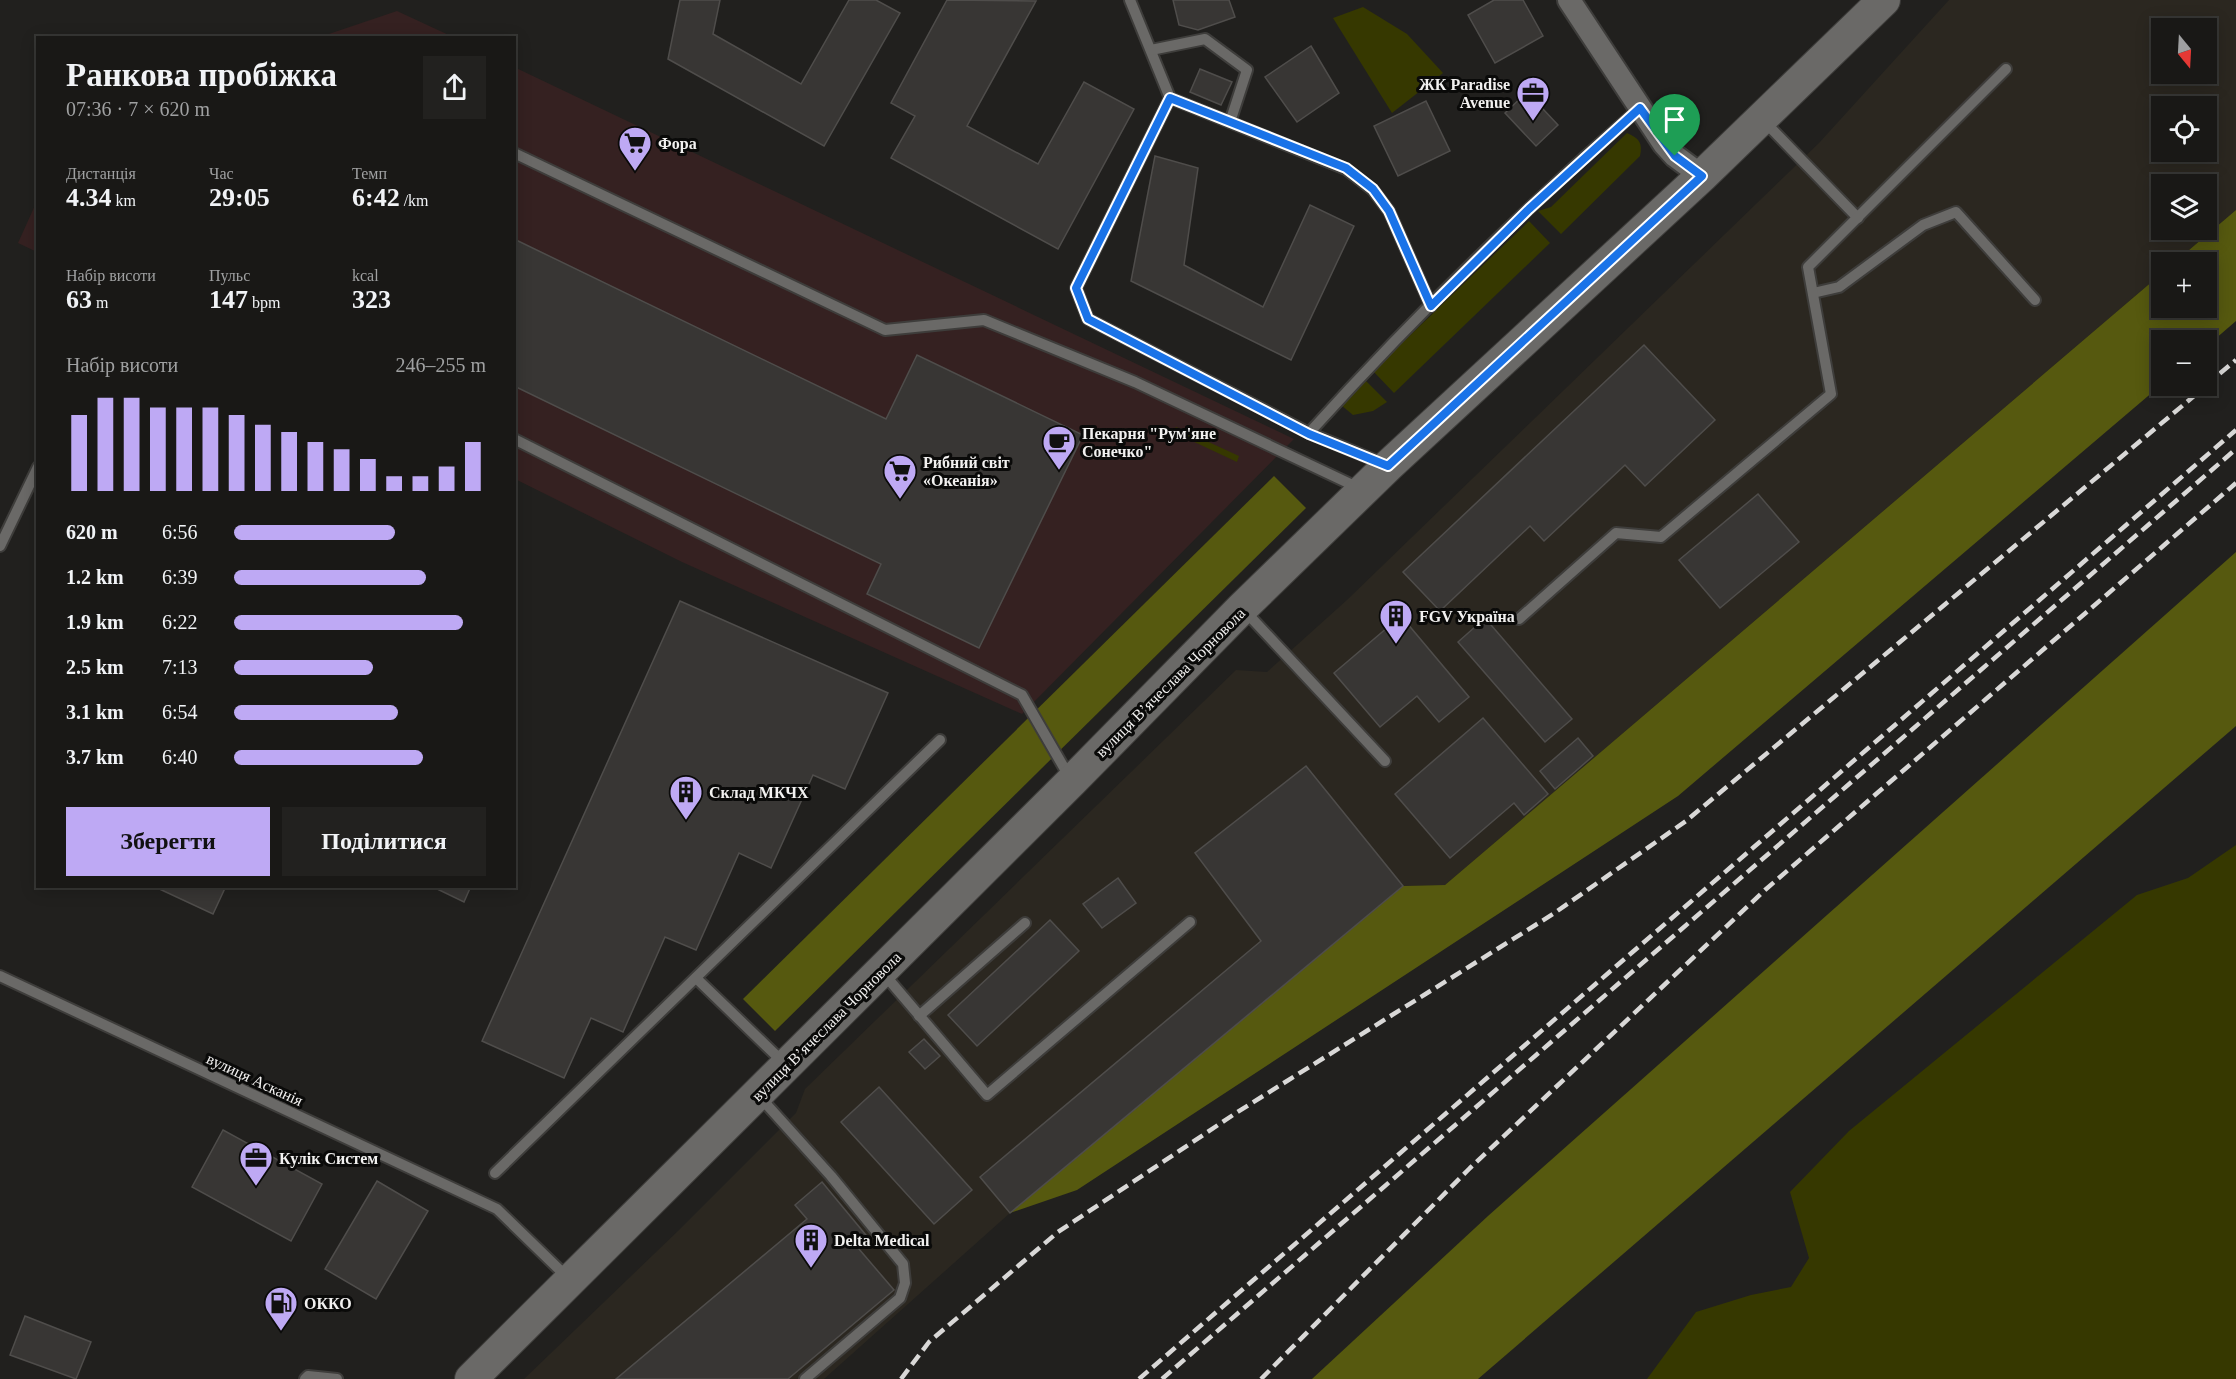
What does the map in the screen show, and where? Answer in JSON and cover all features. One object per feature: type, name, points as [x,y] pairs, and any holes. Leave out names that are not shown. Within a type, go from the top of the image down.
[{"type":"main road","name":"вулиця Вʼячеслава Чорновола","points":[[471,1379],[1072,781],[1242,608],[1388,466],[1702,176],[1884,0]]},
{"type":"street","points":[[1569,0],[1640,108],[1675,156],[1702,176]]},
{"type":"lane","points":[[1130,0],[1170,98],[1346,168],[1373,189],[1389,211],[1431,306]]},
{"type":"lane","points":[[1151,50],[1204,39],[1247,69],[1230,122]]},
{"type":"lane","points":[[1519,619],[1616,533],[1661,537],[1831,394],[1808,267],[2006,69]]},
{"type":"lane","points":[[1170,98],[1076,288],[1088,319],[1309,434],[1388,466]]},
{"type":"lane","points":[[1309,434],[1367,370],[1529,209],[1640,108]]},
{"type":"lane","points":[[1762,118],[1858,218]]},
{"type":"lane","points":[[516,154],[885,330],[984,320],[1135,382],[1364,490]]},
{"type":"lane","points":[[1813,293],[1839,287],[1923,225],[1956,212],[2034,300]]},
{"type":"lane","points":[[516,440],[1022,695],[1072,781]]},
{"type":"lane","points":[[0,546],[36,471]]},
{"type":"lane","points":[[1242,608],[1385,761]]},
{"type":"lane","points":[[495,1173],[940,740]]},
{"type":"lane","points":[[882,971],[987,1095],[1191,921]]},
{"type":"lane","points":[[919,1016],[1025,924]]},
{"type":"lane","name":"вулиця Асканія","points":[[0,976],[498,1209],[570,1280]]},
{"type":"lane","points":[[696,978],[786,1065]]},
{"type":"lane","points":[[757,1094],[831,1176],[903,1264],[905,1283],[900,1298],[805,1379]]},
{"type":"lane","points":[[304,1379],[308,1376],[337,1379]]},
{"type":"shaded area","points":[[1949,0],[2236,0],[2236,210],[2217,226],[2217,174],[2151,174],[2151,240],[2201,240],[2187,252],[2151,252],[2151,283],[1445,885],[1403,886],[1010,1213],[824,1379],[524,1379],[679,1230],[796,1113],[805,1089],[1236,670],[1267,672],[1347,600],[1819,143]]},
{"type":"shaded area","points":[[1363,7],[1407,34],[1443,73],[1392,113],[1333,18]]},
{"type":"shaded area","points":[[397,11],[451,36],[323,36]]},
{"type":"shaded area","points":[[516,68],[1294,439],[1022,714],[682,562],[516,479]]},
{"type":"shaded area","points":[[1627,133],[1639,142],[1640,156],[1561,234],[1538,211],[1551,207]]},
{"type":"shaded area","points":[[36,203],[36,252],[18,243]]},
{"type":"shaded area","points":[[2236,210],[2236,321],[2217,337],[2217,330],[2151,330],[2151,394],[1678,796],[1077,1190],[1010,1213],[1403,886],[1445,885],[2151,283],[2151,318],[2217,318],[2217,252],[2187,252],[2201,240],[2217,240],[2217,226]]},
{"type":"shaded area","points":[[1529,221],[1550,243],[1394,393],[1373,371]]},
{"type":"shaded area","points":[[1366,381],[1387,402],[1373,411],[1353,415],[1341,405]]},
{"type":"shaded area","points":[[1176,427],[1239,456],[1237,462],[1173,432]]},
{"type":"shaded area","points":[[1274,476],[1306,508],[775,1031],[743,999]]},
{"type":"shaded area","points":[[2236,552],[2236,726],[1478,1379],[1312,1379],[1488,1216]]},
{"type":"shaded area","points":[[2236,845],[2236,1379],[1647,1379],[1696,1312],[1751,1295],[1791,1287],[1809,1258],[1790,1192],[1849,1131],[2137,895],[2188,878]]},
{"type":"building","points":[[680,0],[720,0],[713,34],[801,84],[849,0],[876,0],[900,13],[824,146],[668,59]]},
{"type":"building","points":[[947,0],[1036,1],[967,126],[1038,164],[1084,82],[1134,109],[1058,249],[891,158],[915,116],[891,103]]},
{"type":"building","points":[[1173,0],[1229,0],[1235,17],[1198,30],[1179,25]]},
{"type":"building","points":[[1494,0],[1523,0],[1543,36],[1495,63],[1468,15]]},
{"type":"building","points":[[1311,46],[1339,93],[1297,122],[1265,77]]},
{"type":"building","points":[[1200,69],[1232,82],[1221,105],[1190,92]]},
{"type":"building","points":[[1527,92],[1558,125],[1536,146],[1505,113]]},
{"type":"building","points":[[1426,101],[1450,151],[1398,176],[1374,126]]},
{"type":"building","points":[[1155,156],[1198,168],[1184,265],[1263,307],[1310,205],[1354,226],[1291,360],[1131,281]]},
{"type":"building","name":"Рибний світ «Океанія»","points":[[516,240],[886,419],[917,355],[1083,435],[979,648],[867,594],[881,564],[516,387]]},
{"type":"building","points":[[1644,345],[1715,420],[1645,486],[1625,465],[1544,541],[1530,526],[1440,611],[1403,572]]},
{"type":"building","points":[[1758,494],[1799,542],[1720,608],[1679,560]]},
{"type":"building","name":"Склад МКЧХ","points":[[680,601],[888,693],[845,789],[813,775],[771,868],[739,853],[696,950],[665,937],[623,1032],[591,1018],[564,1078],[482,1041]]},
{"type":"building","name":"FGV Україна","points":[[1401,616],[1469,697],[1439,722],[1417,696],[1380,727],[1334,673]]},
{"type":"building","points":[[1485,618],[1572,719],[1545,742],[1458,642]]},
{"type":"building","points":[[1483,718],[1548,794],[1524,815],[1514,803],[1450,858],[1395,794]]},
{"type":"building","points":[[1578,738],[1593,756],[1555,789],[1540,771]]},
{"type":"building","points":[[1306,766],[1403,886],[1010,1213],[980,1177],[1261,941],[1195,853]]},
{"type":"building","points":[[1118,878],[1136,903],[1102,928],[1083,904]]},
{"type":"building","points":[[157,888],[225,888],[213,914]]},
{"type":"building","points":[[435,888],[470,888],[464,902]]},
{"type":"building","points":[[1050,920],[1079,951],[977,1046],[948,1015]]},
{"type":"building","points":[[924,1039],[940,1056],[925,1069],[909,1052]]},
{"type":"building","points":[[879,1087],[972,1190],[934,1224],[841,1122]]},
{"type":"building","points":[[223,1130],[322,1184],[291,1241],[192,1187]]},
{"type":"building","points":[[377,1181],[428,1211],[376,1299],[325,1269]]},
{"type":"building","name":"Delta Medical","points":[[822,1182],[870,1240],[859,1249],[894,1290],[788,1379],[616,1379],[807,1219],[795,1205]]},
{"type":"building","points":[[25,1316],[91,1342],[76,1379],[10,1355]]},
{"type":"railway","points":[[2217,376],[2236,360]]},
{"type":"railway","points":[[901,1379],[929,1342],[1058,1232],[1236,1113],[1553,914],[1686,821],[2194,396]]},
{"type":"railway","points":[[1139,1379],[2236,430]]},
{"type":"railway","points":[[1162,1379],[2236,449]]},
{"type":"railway","points":[[1261,1379],[1470,1168],[1765,890],[2236,483]]},
{"type":"place","name":"ЖК Paradise Avenue","points":[[1533,122]]},
{"type":"place","name":"Фора","points":[[635,172]]},
{"type":"place","name":"Пекарня \"Рум'яне Сонечко\"","points":[[1059,471]]},
{"type":"place","name":"Рибний світ «Океанія»","points":[[900,500]]},
{"type":"place","name":"FGV Україна","points":[[1396,645]]},
{"type":"place","name":"Склад МКЧХ","points":[[686,821]]},
{"type":"place","name":"Кулік Систем","points":[[256,1187]]},
{"type":"place","name":"Delta Medical","points":[[811,1269]]},
{"type":"place","name":"ОККО","points":[[281,1332]]},
{"type":"route","points":[[1170,98],[1346,168],[1373,189],[1389,211],[1431,306],[1529,209],[1640,108],[1664,144],[1675,156],[1702,176],[1388,466],[1309,434],[1088,319],[1076,288],[1170,98]]}]
